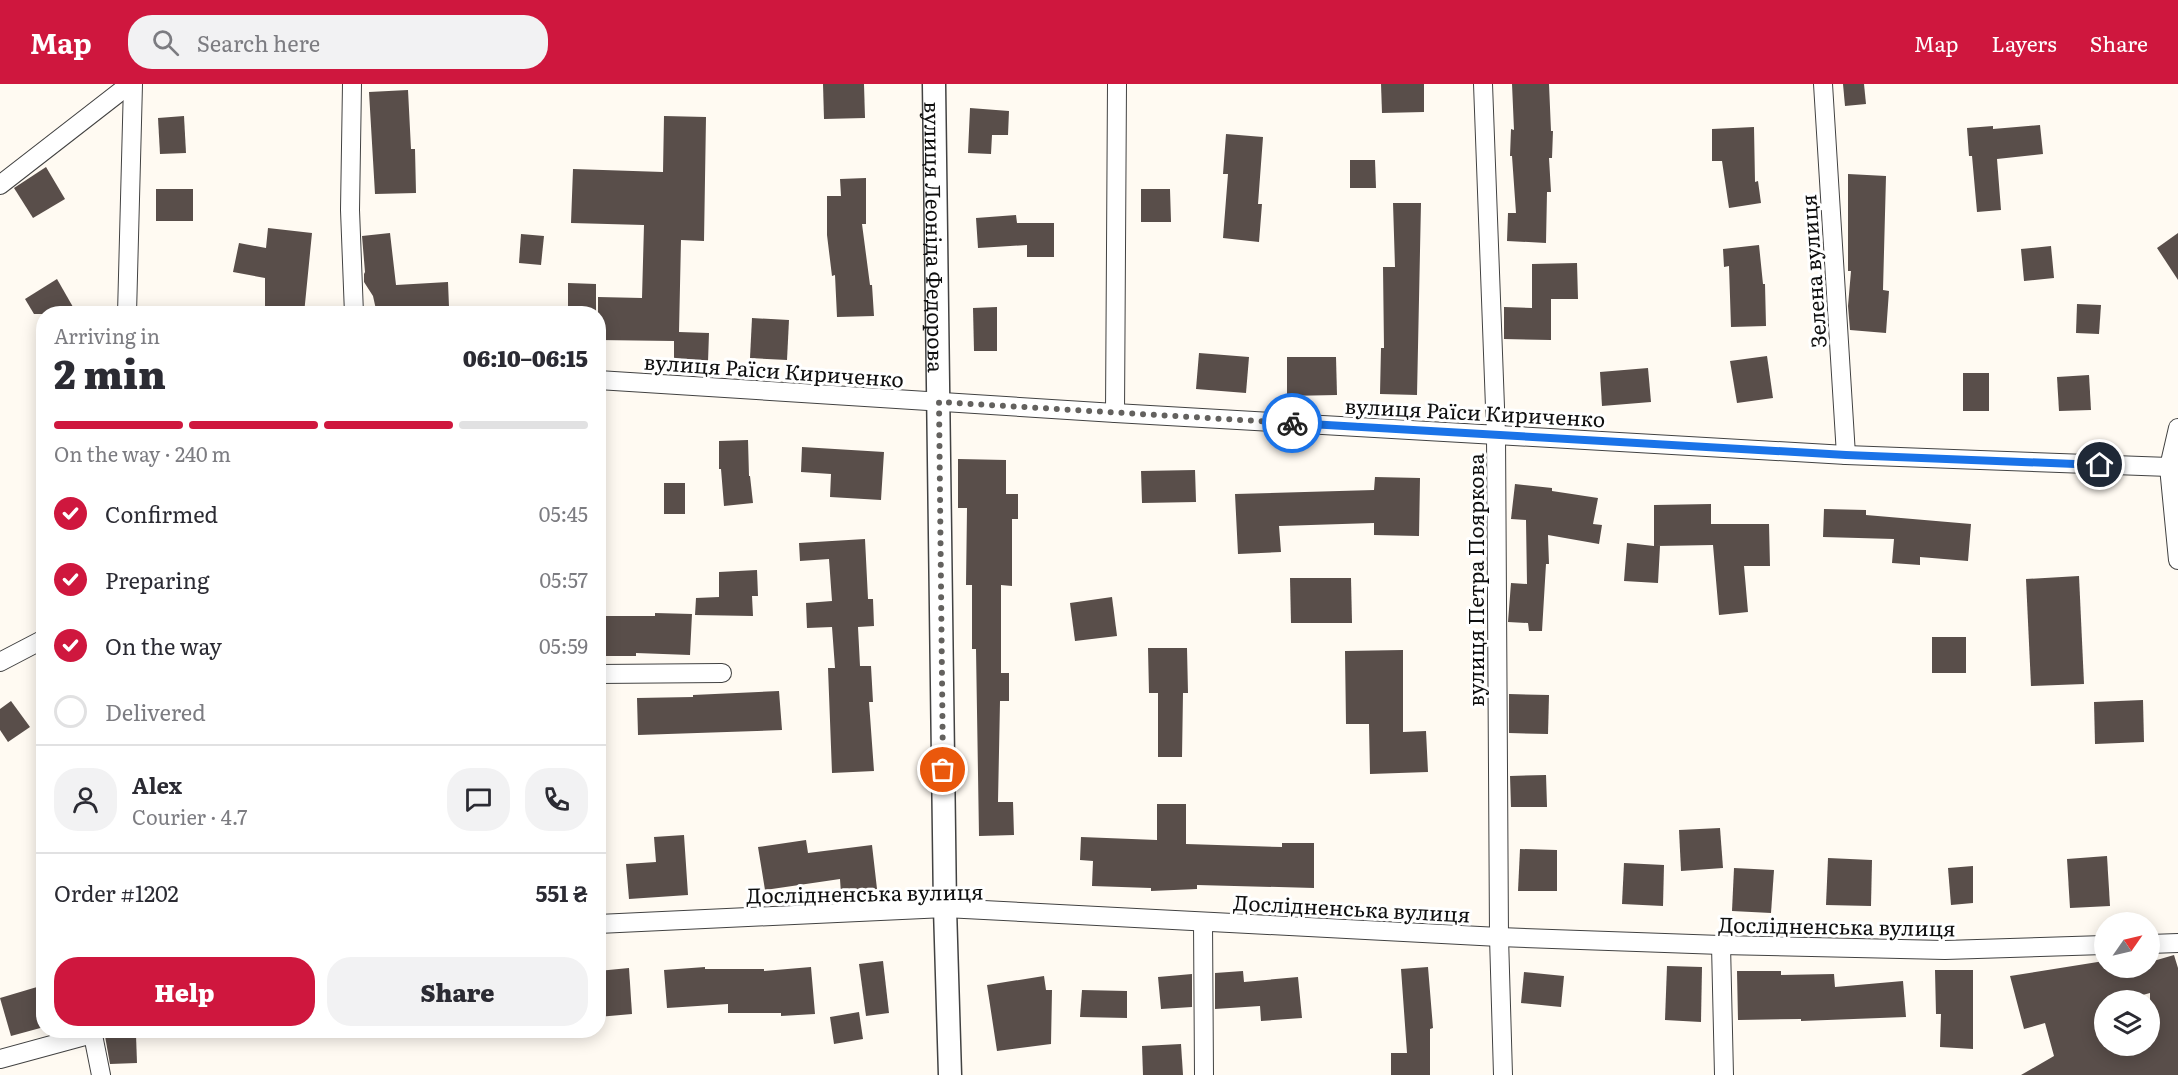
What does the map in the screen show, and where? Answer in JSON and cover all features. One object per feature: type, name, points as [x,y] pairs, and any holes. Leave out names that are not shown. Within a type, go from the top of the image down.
[{"type":"street","points":[[0,185],[131,84]]},
{"type":"street","points":[[128,306],[131,84]]},
{"type":"street","points":[[352,84],[350,210],[354,306]]},
{"type":"street","name":"вулиця Леоніда Федорова","points":[[934,84],[945,908],[950,1075]]},
{"type":"street","points":[[1115,413],[1117,84]]},
{"type":"street","name":"вулиця Петра Пояркова","points":[[1483,84],[1496,434],[1498,937],[1503,1075]]},
{"type":"street","name":"Зелена вулиця","points":[[1823,84],[1846,455]]},
{"type":"street","name":"вулиця Раїси Кириченко","points":[[606,381],[1115,413],[1846,455],[2169,467]]},
{"type":"street","points":[[2178,428],[2169,467],[2178,560]]},
{"type":"street","points":[[0,662],[36,643]]},
{"type":"street","points":[[606,674],[722,673]]},
{"type":"street","name":"Дослідненська вулиця","points":[[606,924],[945,908],[1498,937],[1721,945],[1945,950],[2094,945]]},
{"type":"street","points":[[1203,922],[1204,1075]]},
{"type":"street","points":[[2160,944],[2178,943]]},
{"type":"street","points":[[1721,945],[1724,1075]]},
{"type":"street","points":[[0,1059],[72,1038]]},
{"type":"street","points":[[93,1038],[101,1075]]},
{"type":"building","points":[[823,84],[864,84],[865,118],[824,119]]},
{"type":"building","points":[[1381,84],[1424,84],[1424,112],[1382,113]]},
{"type":"building","points":[[1512,84],[1549,84],[1551,131],[1553,131],[1552,158],[1549,158],[1551,192],[1547,192],[1546,243],[1507,241],[1508,213],[1516,213],[1512,156],[1510,156],[1511,129],[1514,130]]},
{"type":"building","points":[[1843,84],[1864,84],[1866,104],[1845,106]]},
{"type":"building","points":[[408,90],[411,149],[415,149],[416,193],[375,194],[369,92]]},
{"type":"building","points":[[970,108],[1009,111],[1008,135],[992,135],[991,154],[968,153]]},
{"type":"building","points":[[184,116],[186,153],[160,154],[158,118]]},
{"type":"building","points":[[664,116],[706,117],[704,241],[681,240],[679,332],[709,333],[708,362],[674,361],[674,341],[606,340],[606,306],[598,306],[598,297],[642,298],[644,225],[571,223],[573,169],[663,172]]},
{"type":"building","points":[[2040,125],[2043,154],[1997,159],[2001,210],[1977,212],[1967,128],[1993,126],[1993,129]]},
{"type":"building","points":[[1754,127],[1755,182],[1758,181],[1761,203],[1729,208],[1722,161],[1712,161],[1712,129]]},
{"type":"building","points":[[1226,134],[1263,137],[1258,204],[1262,204],[1259,242],[1223,238],[1228,174],[1223,174]]},
{"type":"building","points":[[1350,160],[1375,160],[1376,188],[1350,188]]},
{"type":"building","points":[[46,167],[65,199],[33,218],[14,188]]},
{"type":"building","points":[[1848,174],[1886,176],[1883,290],[1889,291],[1886,333],[1850,330]]},
{"type":"building","points":[[866,178],[866,224],[862,224],[870,285],[872,285],[874,316],[837,317],[835,275],[832,276],[827,235],[827,196],[841,196],[840,179]]},
{"type":"building","points":[[156,189],[193,189],[193,221],[156,221]]},
{"type":"building","points":[[1141,189],[1170,189],[1171,222],[1141,222]]},
{"type":"building","points":[[1393,203],[1421,203],[1417,395],[1380,394],[1381,348],[1384,348],[1383,267],[1395,267]]},
{"type":"building","points":[[1016,215],[1017,223],[1054,223],[1054,257],[1027,257],[1027,245],[978,248],[976,218]]},
{"type":"building","points":[[268,228],[312,233],[305,306],[265,306],[265,278],[233,272],[239,243],[266,248]]},
{"type":"building","points":[[390,233],[396,285],[448,282],[449,306],[375,306],[373,296],[364,282],[362,236]]},
{"type":"building","points":[[2178,233],[2178,280],[2157,248]]},
{"type":"building","points":[[521,234],[544,236],[541,265],[519,263]]},
{"type":"building","points":[[1759,245],[1763,284],[1765,284],[1766,326],[1731,327],[1729,266],[1724,267],[1723,249]]},
{"type":"building","points":[[2051,246],[2054,278],[2024,281],[2021,249]]},
{"type":"building","points":[[1577,263],[1578,299],[1551,299],[1551,340],[1504,339],[1504,307],[1532,308],[1532,264]]},
{"type":"building","points":[[57,279],[72,306],[36,306],[36,314],[34,314],[25,299]]},
{"type":"building","points":[[568,283],[596,284],[596,306],[568,306]]},
{"type":"building","points":[[2077,304],[2101,305],[2099,334],[2076,333]]},
{"type":"building","points":[[997,307],[997,351],[974,351],[973,308]]},
{"type":"building","points":[[752,318],[789,320],[787,360],[750,358]]},
{"type":"building","points":[[1199,353],[1249,357],[1246,393],[1196,389]]},
{"type":"building","points":[[1767,356],[1773,398],[1737,403],[1730,361]]},
{"type":"building","points":[[1287,357],[1336,357],[1337,395],[1287,396]]},
{"type":"building","points":[[1648,368],[1651,402],[1602,406],[1600,372]]},
{"type":"building","points":[[1963,373],[1989,373],[1989,411],[1963,411]]},
{"type":"building","points":[[2089,375],[2091,410],[2059,411],[2057,377]]},
{"type":"building","points":[[748,440],[749,476],[753,503],[724,506],[721,469],[719,469],[719,441]]},
{"type":"building","points":[[802,447],[884,452],[881,500],[830,497],[831,474],[801,472]]},
{"type":"building","points":[[958,459],[1006,460],[1006,494],[1018,494],[1018,519],[1012,519],[1012,586],[1001,585],[1001,673],[1009,673],[1009,701],[1000,701],[998,802],[1013,802],[1014,835],[979,836],[976,649],[972,649],[972,585],[966,585],[967,508],[958,508]]},
{"type":"building","points":[[1195,470],[1196,502],[1142,503],[1141,471]]},
{"type":"building","points":[[1375,477],[1420,478],[1419,536],[1374,535],[1374,523],[1279,526],[1281,552],[1238,554],[1235,494],[1374,490]]},
{"type":"building","points":[[664,483],[685,483],[685,514],[664,514]]},
{"type":"building","points":[[1515,484],[1552,488],[1552,491],[1598,498],[1593,524],[1602,525],[1599,544],[1548,535],[1549,564],[1546,564],[1542,631],[1529,631],[1528,623],[1508,622],[1511,583],[1527,584],[1526,520],[1511,519]]},
{"type":"building","points":[[1711,504],[1711,524],[1769,524],[1770,566],[1744,566],[1748,612],[1719,615],[1713,545],[1656,546],[1660,546],[1658,583],[1624,581],[1627,543],[1654,546],[1654,505]]},
{"type":"building","points":[[1824,509],[1866,510],[1866,515],[1971,524],[1968,561],[1920,557],[1920,565],[1892,563],[1894,539],[1823,537]]},
{"type":"building","points":[[865,539],[868,599],[873,599],[874,626],[858,627],[860,666],[871,666],[873,702],[869,702],[874,771],[832,773],[828,668],[835,668],[832,627],[807,628],[806,603],[832,601],[829,559],[800,561],[799,543]]},
{"type":"building","points":[[757,570],[758,596],[752,596],[753,616],[695,615],[696,598],[719,597],[719,572]]},
{"type":"building","points":[[2079,576],[2084,684],[2031,686],[2026,579]]},
{"type":"building","points":[[1290,578],[1351,578],[1352,623],[1291,623]]},
{"type":"building","points":[[1112,597],[1117,636],[1075,641],[1070,603]]},
{"type":"building","points":[[655,613],[692,614],[690,655],[636,653],[636,656],[606,656],[606,616],[655,616]]},
{"type":"building","points":[[1932,637],[1966,637],[1966,673],[1932,673]]},
{"type":"building","points":[[1148,648],[1187,648],[1188,693],[1183,693],[1182,757],[1158,757],[1158,693],[1149,693]]},
{"type":"building","points":[[1403,650],[1403,732],[1426,731],[1428,772],[1370,774],[1369,724],[1346,724],[1345,651]]},
{"type":"building","points":[[779,691],[782,730],[638,735],[637,698]]},
{"type":"building","points":[[1509,694],[1549,695],[1548,734],[1509,733]]},
{"type":"building","points":[[2143,700],[2144,742],[2095,744],[2094,702]]},
{"type":"building","points":[[11,701],[30,727],[8,742],[0,730],[0,709]]},
{"type":"building","points":[[1546,775],[1547,807],[1511,807],[1510,776]]},
{"type":"building","points":[[1157,804],[1186,804],[1186,844],[1282,847],[1282,843],[1314,843],[1314,888],[1197,885],[1197,889],[1151,891],[1151,888],[1092,886],[1093,861],[1080,860],[1081,837],[1157,840]]},
{"type":"building","points":[[1720,828],[1723,868],[1681,871],[1679,830]]},
{"type":"building","points":[[684,835],[688,895],[629,899],[626,864],[656,862],[654,837]]},
{"type":"building","points":[[806,840],[808,853],[872,845],[877,889],[841,894],[840,879],[765,890],[758,847]]},
{"type":"building","points":[[1520,849],[1557,850],[1557,891],[1518,891]]},
{"type":"building","points":[[2107,856],[2110,906],[2070,908],[2067,859]]},
{"type":"building","points":[[1828,858],[1872,860],[1871,906],[1826,905]]},
{"type":"building","points":[[1624,863],[1664,865],[1663,906],[1622,904]]},
{"type":"building","points":[[1973,866],[1973,903],[1951,905],[1948,868]]},
{"type":"building","points":[[1734,868],[1774,870],[1771,913],[1732,911]]},
{"type":"building","points":[[2174,955],[2178,968],[2178,1075],[2021,1075],[2054,1056],[2045,1023],[2024,1029],[2010,976],[2094,963],[2094,978],[2160,978],[2160,959]]},
{"type":"building","points":[[883,961],[889,1013],[866,1016],[859,964]]},
{"type":"building","points":[[1667,966],[1702,967],[1701,1022],[1665,1020]]},
{"type":"building","points":[[705,967],[705,969],[764,969],[764,971],[811,967],[815,1014],[781,1016],[781,1013],[728,1013],[728,1004],[667,1008],[664,970]]},
{"type":"building","points":[[1428,967],[1433,1028],[1430,1029],[1430,1075],[1391,1075],[1391,1053],[1407,1053],[1401,969]]},
{"type":"building","points":[[629,968],[632,1014],[606,1016],[606,970]]},
{"type":"building","points":[[1935,970],[1973,970],[1973,1049],[1940,1047],[1941,1014],[1936,1014]]},
{"type":"building","points":[[1243,971],[1244,982],[1298,977],[1302,1018],[1261,1021],[1260,1006],[1215,1009],[1215,973]]},
{"type":"building","points":[[1737,971],[1781,971],[1781,975],[1834,974],[1835,987],[1903,981],[1906,1017],[1801,1021],[1801,1019],[1738,1020]]},
{"type":"building","points":[[1524,972],[1564,976],[1561,1007],[1521,1003]]},
{"type":"building","points":[[1192,974],[1192,1007],[1161,1009],[1158,977]]},
{"type":"building","points":[[1044,976],[1046,990],[1052,990],[1051,1044],[997,1051],[987,985]]},
{"type":"building","points":[[36,987],[36,1029],[11,1036],[0,998]]},
{"type":"building","points":[[1082,990],[1127,991],[1127,1018],[1080,1017]]},
{"type":"building","points":[[859,1012],[863,1039],[834,1044],[830,1017]]},
{"type":"building","points":[[105,1038],[136,1038],[137,1063],[110,1064]]},
{"type":"building","points":[[1181,1044],[1183,1075],[1143,1075],[1142,1046]]},
{"type":"way so far","points":[[943,770],[939,402],[1292,423]]},
{"type":"route","points":[[1292,423],[1846,455],[2100,465]]}]
